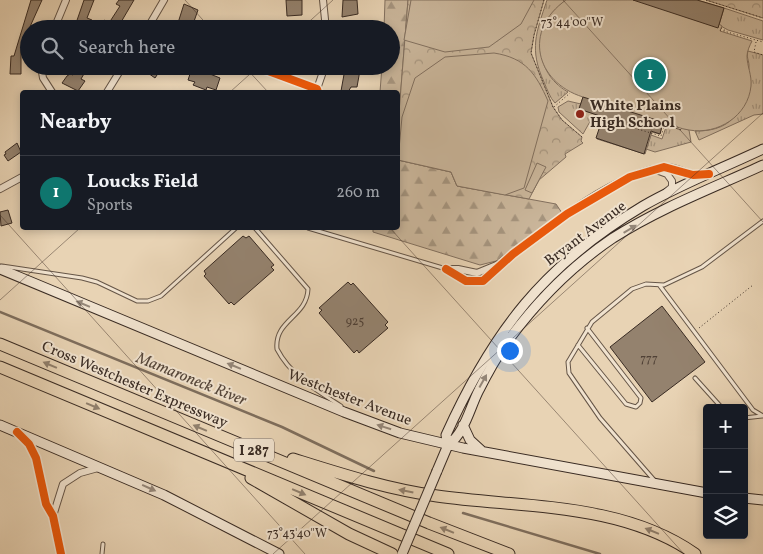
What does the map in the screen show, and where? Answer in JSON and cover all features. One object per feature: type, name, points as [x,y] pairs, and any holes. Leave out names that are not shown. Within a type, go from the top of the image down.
[{"type":"highway","name":"Cross Westchester Expressway","points":[[0,344],[508,554]]},
{"type":"highway","name":"I 287","points":[[0,367],[448,554]]},
{"type":"highway","points":[[218,435],[344,476],[397,489],[444,497],[566,510],[610,519],[662,535],[695,554]]},
{"type":"highway","points":[[206,453],[337,528],[392,554]]},
{"type":"main road","name":"Bryant Avenue","points":[[448,445],[446,435],[473,378],[514,316],[555,271],[585,246],[620,221],[658,198],[763,149]]},
{"type":"main road","name":"Bryant Avenue","points":[[402,554],[448,445],[456,439],[484,378],[507,342],[536,305],[578,264],[613,239],[638,224],[763,165]]},
{"type":"main road","name":"Westchester Avenue","points":[[0,270],[358,418],[400,432],[448,445],[703,492]]},
{"type":"main road","points":[[0,425],[104,468],[177,502],[278,554]]},
{"type":"main road","points":[[463,425],[470,440],[482,451]]},
{"type":"main road","points":[[748,498],[763,500]]},
{"type":"street","points":[[58,20],[66,0]]},
{"type":"street","points":[[153,20],[164,0]]},
{"type":"street","points":[[323,0],[325,20]]},
{"type":"street","points":[[42,75],[51,90]]},
{"type":"street","points":[[108,90],[117,75]]},
{"type":"street","points":[[278,75],[315,90]]},
{"type":"street","points":[[318,90],[322,75]]},
{"type":"street","points":[[446,269],[454,275],[472,282],[489,278],[500,264],[567,214],[630,177],[670,168],[693,175],[708,174]]},
{"type":"street","points":[[655,170],[667,174],[673,183],[658,198]]},
{"type":"street","points":[[0,189],[20,178]]},
{"type":"street","points":[[446,269],[458,268],[477,273],[500,264]]},
{"type":"street","points":[[17,432],[29,444],[36,458],[46,504],[53,516],[62,554]]},
{"type":"street","points":[[53,516],[63,484],[73,476],[90,469],[104,468]]},
{"type":"lane","points":[[660,485],[648,474],[600,418],[569,373],[568,362],[587,328],[597,317],[632,289],[646,284],[660,286],[702,267],[763,221]]},
{"type":"lane","points":[[0,265],[82,278],[97,282],[137,301],[148,301],[161,296],[234,230]]},
{"type":"lane","points":[[259,230],[308,288],[302,308],[284,326],[278,336],[277,348],[282,357],[304,382],[358,418]]},
{"type":"lane","points":[[315,230],[446,269]]},
{"type":"lane","points":[[660,286],[753,410],[763,416]]},
{"type":"lane","points":[[578,345],[626,404],[638,405],[641,398],[587,328]]},
{"type":"lane","points":[[695,378],[718,404]]},
{"type":"lane","points":[[748,418],[763,416]]},
{"type":"lane","points":[[102,554],[103,544]]},
{"type":"path","points":[[544,0],[534,34],[531,53],[553,107],[562,120],[582,137]]},
{"type":"path","points":[[706,0],[763,18]]},
{"type":"path","points":[[718,26],[726,32]]},
{"type":"path","points":[[720,30],[763,42]]},
{"type":"path","points":[[756,41],[754,52],[763,55]]},
{"type":"path","points":[[553,107],[570,93]]},
{"type":"path","points":[[601,120],[604,119],[661,136],[665,124],[681,130],[682,128]]},
{"type":"path","points":[[694,332],[753,285]]},
{"type":"green space","points":[[385,0],[408,0],[400,100],[400,90],[380,90],[381,75],[400,75],[400,20],[384,20]]},
{"type":"green space","points":[[408,0],[544,0],[531,53],[553,107],[562,120],[582,137],[581,141],[583,143],[565,154],[566,157],[539,180],[529,199],[457,186],[451,172],[400,160],[400,100]]},
{"type":"green space","points":[[411,0],[534,0],[521,24],[489,47],[445,52],[404,40]]},
{"type":"green space","points":[[547,0],[566,0],[555,10],[542,34],[542,60],[547,72],[556,83],[568,92],[555,103],[539,70],[535,50],[537,32]]},
{"type":"green space","points":[[566,0],[697,0],[724,8],[719,24],[722,26],[720,31],[752,41],[747,56],[751,86],[749,97],[744,106],[730,121],[721,126],[700,131],[680,128],[663,122],[660,134],[652,132],[645,154],[597,139],[604,117],[579,109],[583,97],[567,90],[554,80],[545,68],[540,54],[540,40],[544,26],[552,12]]},
{"type":"green space","points":[[706,0],[763,0],[763,18]]},
{"type":"green space","points":[[724,8],[763,21],[763,40],[728,30],[719,25]]},
{"type":"green space","points":[[748,51],[763,55],[763,114],[754,115],[699,140],[695,131],[710,130],[721,126],[730,121],[737,113],[746,92],[749,66]]},
{"type":"green space","points":[[494,53],[505,55],[522,63],[539,83],[548,101],[524,188],[505,195],[457,186],[451,172],[400,160],[402,117],[415,78],[445,57]]},
{"type":"green space","points":[[568,101],[581,104],[603,117],[600,120],[592,118],[583,134],[559,112],[558,107]]},
{"type":"green space","points":[[667,124],[680,130],[682,128],[689,130],[691,142],[655,152],[646,149],[651,135],[662,139]]},
{"type":"green space","points":[[400,160],[451,172],[457,186],[556,204],[562,213],[496,261],[480,265],[373,232],[373,230],[400,230]]},
{"type":"green space","points":[[537,163],[546,167],[532,193],[525,190]]},
{"type":"building","points":[[31,0],[42,0],[33,20],[25,20]]},
{"type":"building","points":[[84,0],[94,0],[87,18],[92,20],[77,20]]},
{"type":"building","points":[[119,0],[134,0],[122,20],[111,20],[120,6],[116,4]]},
{"type":"building","points":[[286,0],[302,0],[302,15],[287,16]]},
{"type":"building","points":[[343,0],[357,0],[358,14],[342,17]]},
{"type":"building","points":[[633,0],[697,0],[724,8],[718,28]]},
{"type":"building","points":[[184,4],[198,10],[194,20],[179,20]]},
{"type":"building","points":[[20,36],[20,74],[10,74],[11,56],[14,56]]},
{"type":"building","points":[[83,75],[81,79],[85,81],[79,90],[76,90],[62,83],[67,76]]},
{"type":"building","points":[[190,75],[212,75],[220,78],[216,90],[207,87],[206,90],[193,85],[195,82],[188,80]]},
{"type":"building","points":[[344,75],[359,75],[357,87],[341,90]]},
{"type":"building","points":[[583,97],[663,122],[660,134],[651,131],[644,154],[596,138],[603,117],[579,109]]},
{"type":"building","points":[[17,143],[20,150],[20,153],[8,161],[4,155],[6,154],[5,152]]},
{"type":"building","points":[[8,210],[12,223],[1,226],[0,212]]},
{"type":"building","points":[[243,236],[246,238],[249,236],[274,265],[271,267],[274,270],[234,305],[231,302],[229,304],[204,276],[206,274],[204,271]]},
{"type":"building","points":[[348,282],[351,285],[353,283],[388,322],[385,325],[388,328],[359,353],[357,350],[354,353],[319,313],[322,310],[319,308]]},
{"type":"building","points":[[662,306],[705,362],[652,402],[610,347]]},
{"type":"waterway","name":"Mamaroneck River","points":[[0,312],[282,427],[374,471]]},
{"type":"waterway","name":"Mamaroneck River","points":[[463,513],[600,554]]},
{"type":"cycle path","points":[[279,75],[317,90]]},
{"type":"cycle path","points":[[446,269],[466,281],[483,281],[513,254],[567,214],[630,177],[664,167],[693,175],[709,174]]},
{"type":"cycle path","points":[[17,432],[29,444],[36,458],[46,504],[53,516],[61,554]]},
{"type":"place","name":"Loucks Field","points":[[650,75]]},
{"type":"place","name":"White Plains High School","points":[[580,114]]}]
